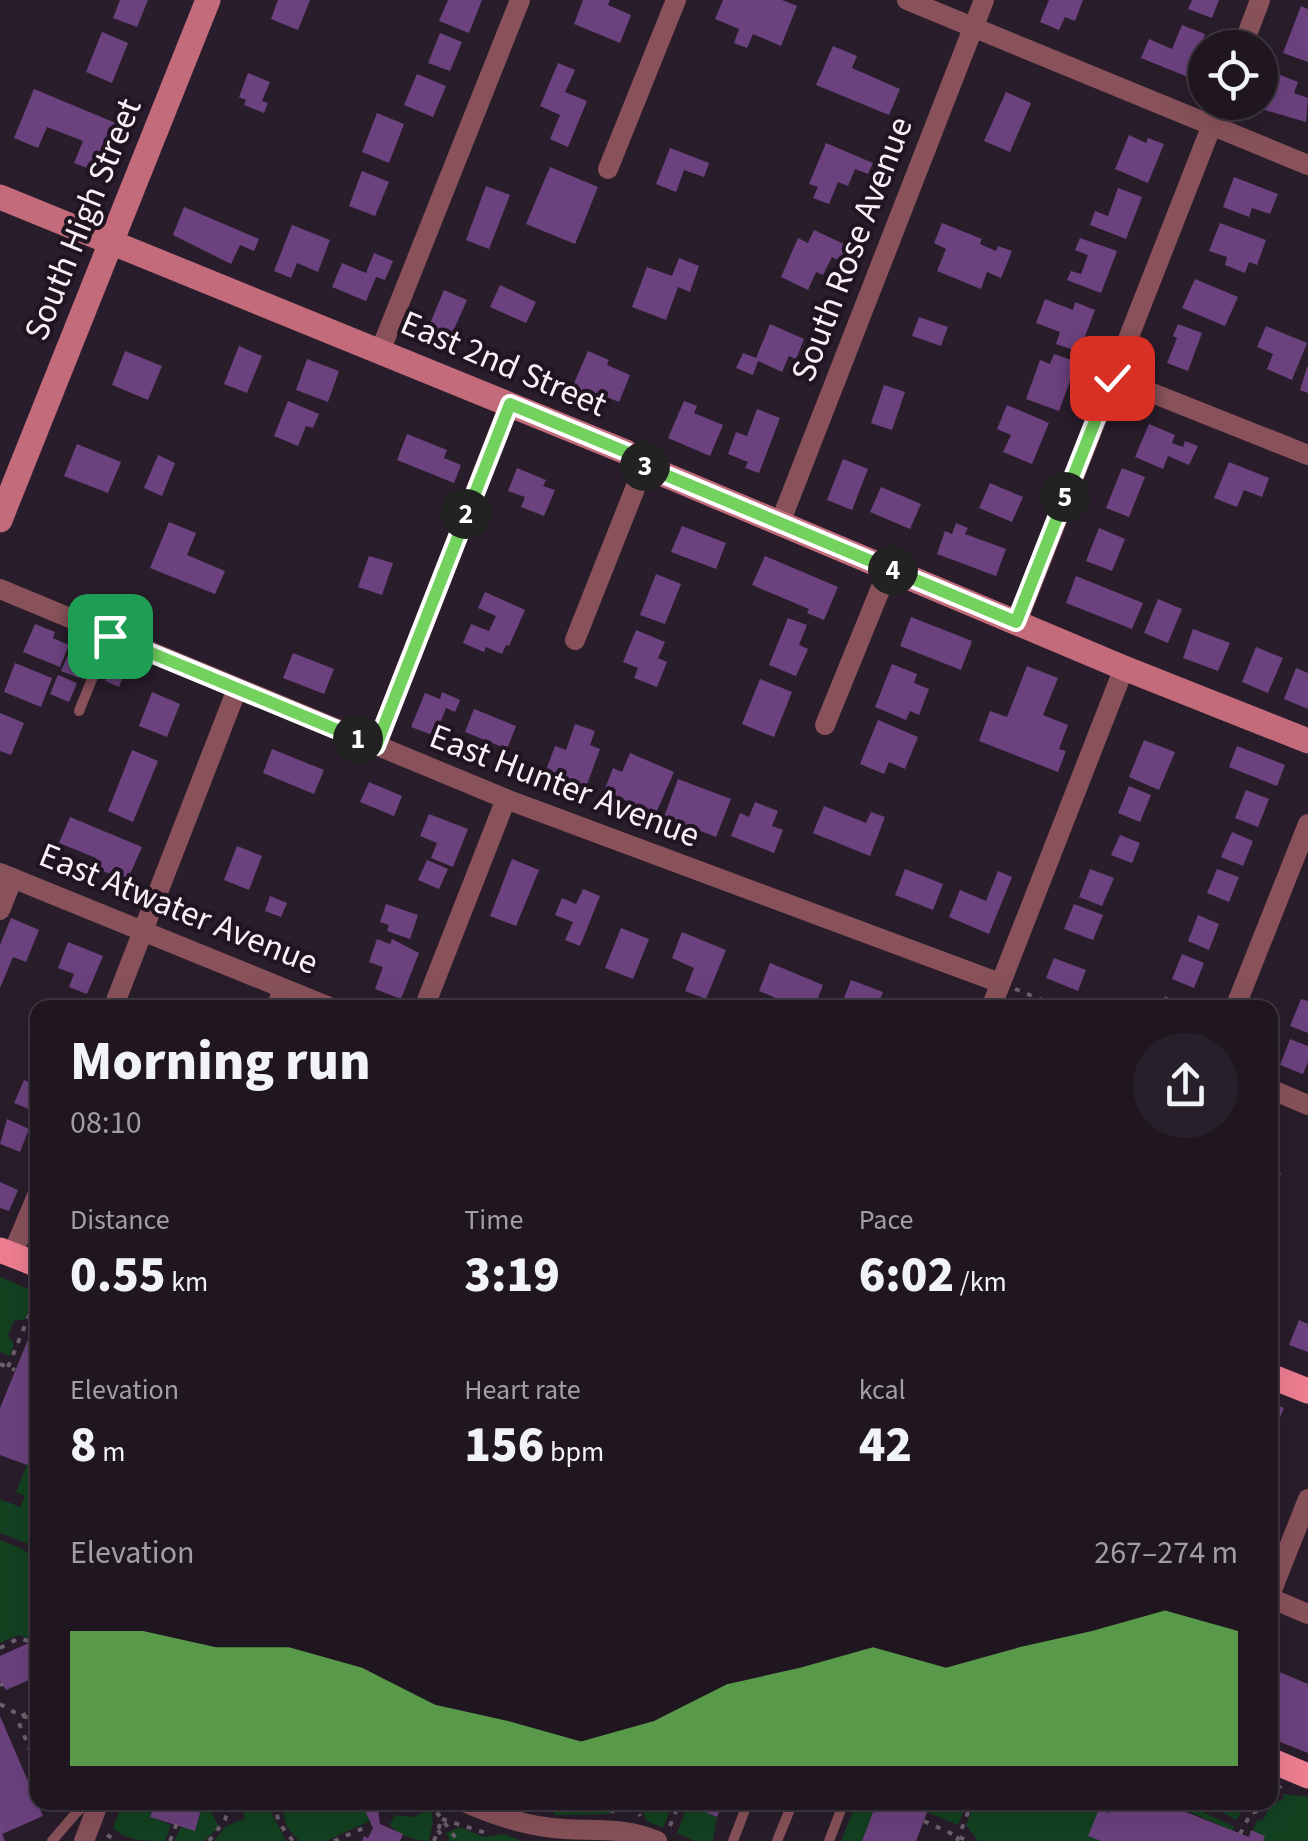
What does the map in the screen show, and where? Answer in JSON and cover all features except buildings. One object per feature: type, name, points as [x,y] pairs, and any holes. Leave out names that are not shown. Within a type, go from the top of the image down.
[{"type":"main road","points":[[6,1253],[30,1263]]},
{"type":"main road","points":[[1278,1379],[1308,1391]]},
{"type":"main road","points":[[1278,1763],[1308,1776]]},
{"type":"street","name":"South High Street","points":[[0,520],[208,0]]},
{"type":"street","points":[[380,349],[520,0]]},
{"type":"street","points":[[608,170],[676,0]]},
{"type":"street","points":[[907,0],[1308,165]]},
{"type":"street","name":"South Rose Avenue","points":[[780,523],[984,0]]},
{"type":"street","points":[[1249,30],[1260,0]]},
{"type":"street","points":[[1016,622],[1214,120]]},
{"type":"street","name":"East 2nd Street","points":[[0,197],[380,349],[626,452],[644,466],[1308,741]]},
{"type":"street","points":[[1112,378],[1308,455]]},
{"type":"street","points":[[376,746],[510,404]]},
{"type":"street","points":[[575,640],[644,466]]},
{"type":"street","points":[[825,724],[889,568]]},
{"type":"street","name":"East Hunter Avenue","points":[[0,589],[506,799],[1000,984]]},
{"type":"street","points":[[993,1000],[1124,668]]},
{"type":"street","points":[[115,1000],[238,689]]},
{"type":"street","points":[[427,1000],[506,799]]},
{"type":"street","points":[[1238,1000],[1308,824]]},
{"type":"street","points":[[0,910],[6,876]]},
{"type":"street","name":"East Atwater Avenue","points":[[6,876],[312,1000]]},
{"type":"street","points":[[1278,1092],[1308,1105]]},
{"type":"street","points":[[6,1253],[30,1208]]},
{"type":"street","points":[[1278,1575],[1308,1498]]},
{"type":"street","points":[[1278,1600],[1308,1614]]},
{"type":"street","points":[[84,1841],[96,1810]]},
{"type":"street","points":[[486,1810],[525,1824],[566,1830],[616,1829],[662,1838]]},
{"type":"lane","points":[[79,711],[110,636]]},
{"type":"lane","points":[[273,1000],[279,987]]},
{"type":"lane","points":[[52,1841],[80,1810]]},
{"type":"lane","points":[[733,1841],[745,1810]]},
{"type":"lane","points":[[778,1841],[790,1810]]},
{"type":"lane","points":[[829,1841],[841,1810]]},
{"type":"path","points":[[1000,984],[1041,1000]]},
{"type":"path","points":[[15,1370],[2,1365],[30,1313]]},
{"type":"path","points":[[0,1648],[19,1638],[30,1642]]},
{"type":"path","points":[[0,1704],[30,1718]]},
{"type":"path","points":[[0,1716],[11,1710]]},
{"type":"path","points":[[21,1716],[30,1712]]},
{"type":"path","points":[[21,1716],[19,1723],[30,1750]]},
{"type":"path","points":[[1278,1789],[1283,1784]]},
{"type":"path","points":[[210,1841],[228,1810]]},
{"type":"path","points":[[276,1810],[290,1840]]},
{"type":"path","points":[[435,1810],[458,1841]]},
{"type":"path","points":[[662,1838],[676,1810]]},
{"type":"path","points":[[958,1838],[969,1810]]},
{"type":"path","points":[[1240,1834],[1250,1810]]},
{"type":"path","points":[[1251,1813],[1262,1810]]},
{"type":"path","points":[[434,1841],[442,1819]]},
{"type":"path","points":[[924,1821],[968,1841]]},
{"type":"path","points":[[170,1841],[177,1824]]},
{"type":"path","points":[[334,1841],[366,1827]]},
{"type":"path","points":[[438,1830],[445,1841]]},
{"type":"green space","points":[[0,1277],[30,1290],[30,1307],[25,1319],[14,1321],[8,1335],[14,1344],[10,1356],[0,1352]]},
{"type":"green space","points":[[30,1457],[30,1545],[0,1533],[0,1499],[20,1507],[25,1496],[16,1492]]},
{"type":"green space","points":[[0,1540],[30,1555],[30,1638],[18,1635],[0,1643]]},
{"type":"green space","points":[[1283,1794],[1308,1797],[1308,1841],[1263,1841],[1265,1836],[1253,1831],[1257,1820],[1262,1821],[1268,1810],[1278,1810],[1278,1801],[1284,1798]]},
{"type":"green space","points":[[120,1810],[154,1810],[151,1817],[171,1825],[165,1841],[130,1838],[113,1828]]},
{"type":"green space","points":[[200,1810],[213,1810],[219,1827],[204,1841],[174,1841],[182,1825],[195,1830]]},
{"type":"green space","points":[[244,1810],[271,1810],[286,1841],[214,1841],[226,1826],[244,1819]]},
{"type":"green space","points":[[282,1810],[364,1810],[370,1821],[326,1841],[299,1841],[287,1827]]},
{"type":"green space","points":[[431,1810],[429,1841],[408,1837],[390,1825],[394,1815],[413,1817]]},
{"type":"green space","points":[[552,1810],[611,1810],[610,1814],[555,1815]]},
{"type":"green space","points":[[642,1810],[670,1810],[663,1828],[647,1821]]},
{"type":"green space","points":[[686,1810],[700,1810],[717,1817],[713,1841],[694,1841],[677,1833]]},
{"type":"green space","points":[[853,1810],[874,1810],[862,1841],[841,1841]]},
{"type":"green space","points":[[928,1810],[964,1810],[958,1825]]},
{"type":"green space","points":[[972,1810],[1110,1810],[1089,1836],[1101,1841],[978,1841],[966,1825]]},
{"type":"green space","points":[[1185,1810],[1201,1810],[1235,1827],[1233,1831]]},
{"type":"green space","points":[[1218,1810],[1241,1810],[1237,1820]]},
{"type":"green space","points":[[459,1827],[484,1837],[504,1834],[522,1841],[450,1841],[446,1833]]},
{"type":"route","points":[[110,636],[376,746],[510,404],[626,452],[644,466],[1016,622],[1112,378]]}]
